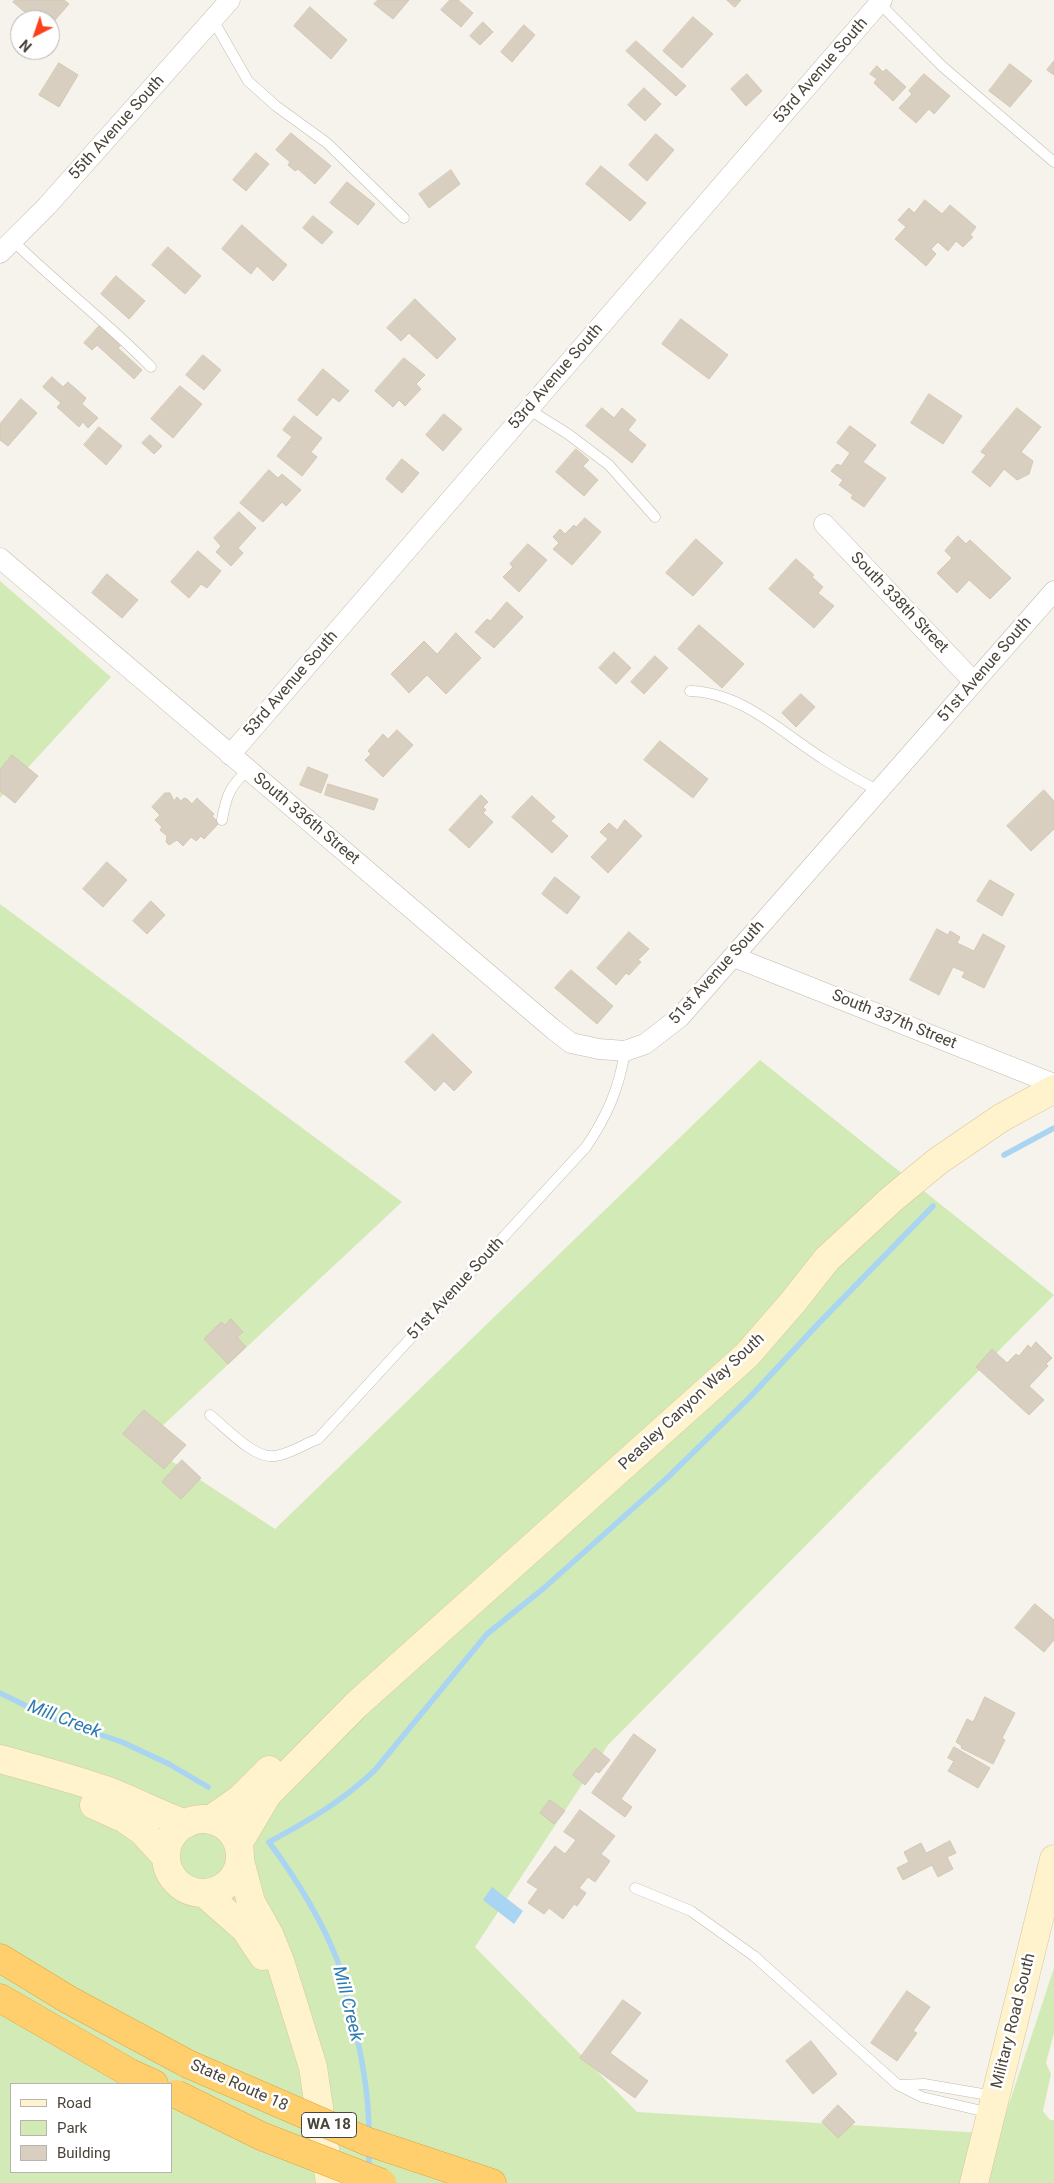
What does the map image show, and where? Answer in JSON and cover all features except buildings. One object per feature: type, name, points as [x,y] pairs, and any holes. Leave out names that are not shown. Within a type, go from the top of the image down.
[{"type":"highway","name":"State Route 18","points":[[0,1958],[69,2000],[188,2064],[366,2141],[483,2180]]},
{"type":"highway","name":"State Route 18","points":[[0,1998],[130,2073],[152,2083]]},
{"type":"highway","name":"State Route 18","points":[[172,2092],[261,2136],[382,2183]]},
{"type":"main road","name":"Peasley Canyon Way South","points":[[239,1852],[266,1795],[356,1705],[747,1355],[827,1259],[893,1198],[938,1161],[985,1129],[1054,1089]]},
{"type":"main road","name":"Peasley Canyon Way South","points":[[198,1822],[240,1799],[268,1770],[356,1705]]},
{"type":"main road","points":[[0,1760],[70,1777],[110,1792],[152,1812],[227,1828],[239,1852],[251,1902],[269,1934],[280,1961],[313,2067],[330,2183]]},
{"type":"main road","points":[[0,1760],[124,1819],[142,1831],[166,1857]]},
{"type":"main road","points":[[198,1822],[172,1838],[166,1857],[168,1868],[182,1886],[192,1892],[204,1893],[216,1891],[228,1884],[236,1874],[239,1852]]},
{"type":"main road","name":"Military Road South","points":[[975,2178],[1052,1874]]},
{"type":"main road","points":[[204,1893],[233,1917],[258,1947],[286,2002],[313,2067]]},
{"type":"street","name":"53rd Avenue South","points":[[230,755],[881,2]]},
{"type":"street","name":"55th Avenue South","points":[[6,246],[47,206],[221,7]]},
{"type":"street","name":"South 338th Street","points":[[824,524],[974,682]]},
{"type":"street","name":"South 336th Street","points":[[0,558],[554,1030],[571,1043],[599,1049],[625,1051]]},
{"type":"street","name":"51st Avenue South","points":[[625,1051],[646,1044],[680,1017],[1054,591]]},
{"type":"street","name":"South 337th Street","points":[[734,957],[1054,1084]]},
{"type":"lane","points":[[881,2],[943,67],[1054,162]]},
{"type":"lane","points":[[221,7],[248,81],[276,106],[327,143],[404,218]]},
{"type":"lane","points":[[6,246],[37,265],[117,332],[151,367]]},
{"type":"lane","points":[[528,409],[568,434],[609,465],[655,517]]},
{"type":"lane","points":[[690,691],[704,691],[734,701],[761,716],[823,759],[879,792]]},
{"type":"lane","points":[[222,820],[225,798],[235,782],[248,770]]},
{"type":"lane","name":"51st Avenue South","points":[[210,1415],[254,1452],[268,1457],[290,1452],[318,1439],[586,1147],[604,1120],[621,1079],[625,1051]]},
{"type":"lane","points":[[636,1888],[691,1911],[754,1956],[898,2085],[922,2097],[993,2105]]},
{"type":"lane","points":[[898,2085],[924,2084],[993,2105]]},
{"type":"green space","points":[[0,581],[111,677],[0,798]]},
{"type":"green space","points":[[0,904],[402,1202],[144,1443],[275,1529],[760,1060],[1054,1295],[608,1745],[475,1947],[637,2112],[999,2134],[1054,1968],[1054,2033],[1046,2063],[1051,2074],[1043,2111],[1050,2120],[1054,2120],[1054,2183],[0,2183]]},
{"type":"water","points":[[492,1887],[523,1911],[514,1924],[483,1900]]},
{"type":"waterway","points":[[1004,1155],[1054,1128]]},
{"type":"waterway","points":[[369,2133],[369,2116],[363,2067],[338,1962],[322,1926],[306,1897],[269,1842],[325,1810],[375,1770],[487,1634],[544,1588],[666,1479],[750,1397],[933,1206]]},
{"type":"waterway","name":"Mill Creek","points":[[0,1693],[51,1718],[122,1742],[169,1764],[208,1787]]},
{"type":"waterway","name":"Mill Creek","points":[[369,2150],[369,2171]]}]
